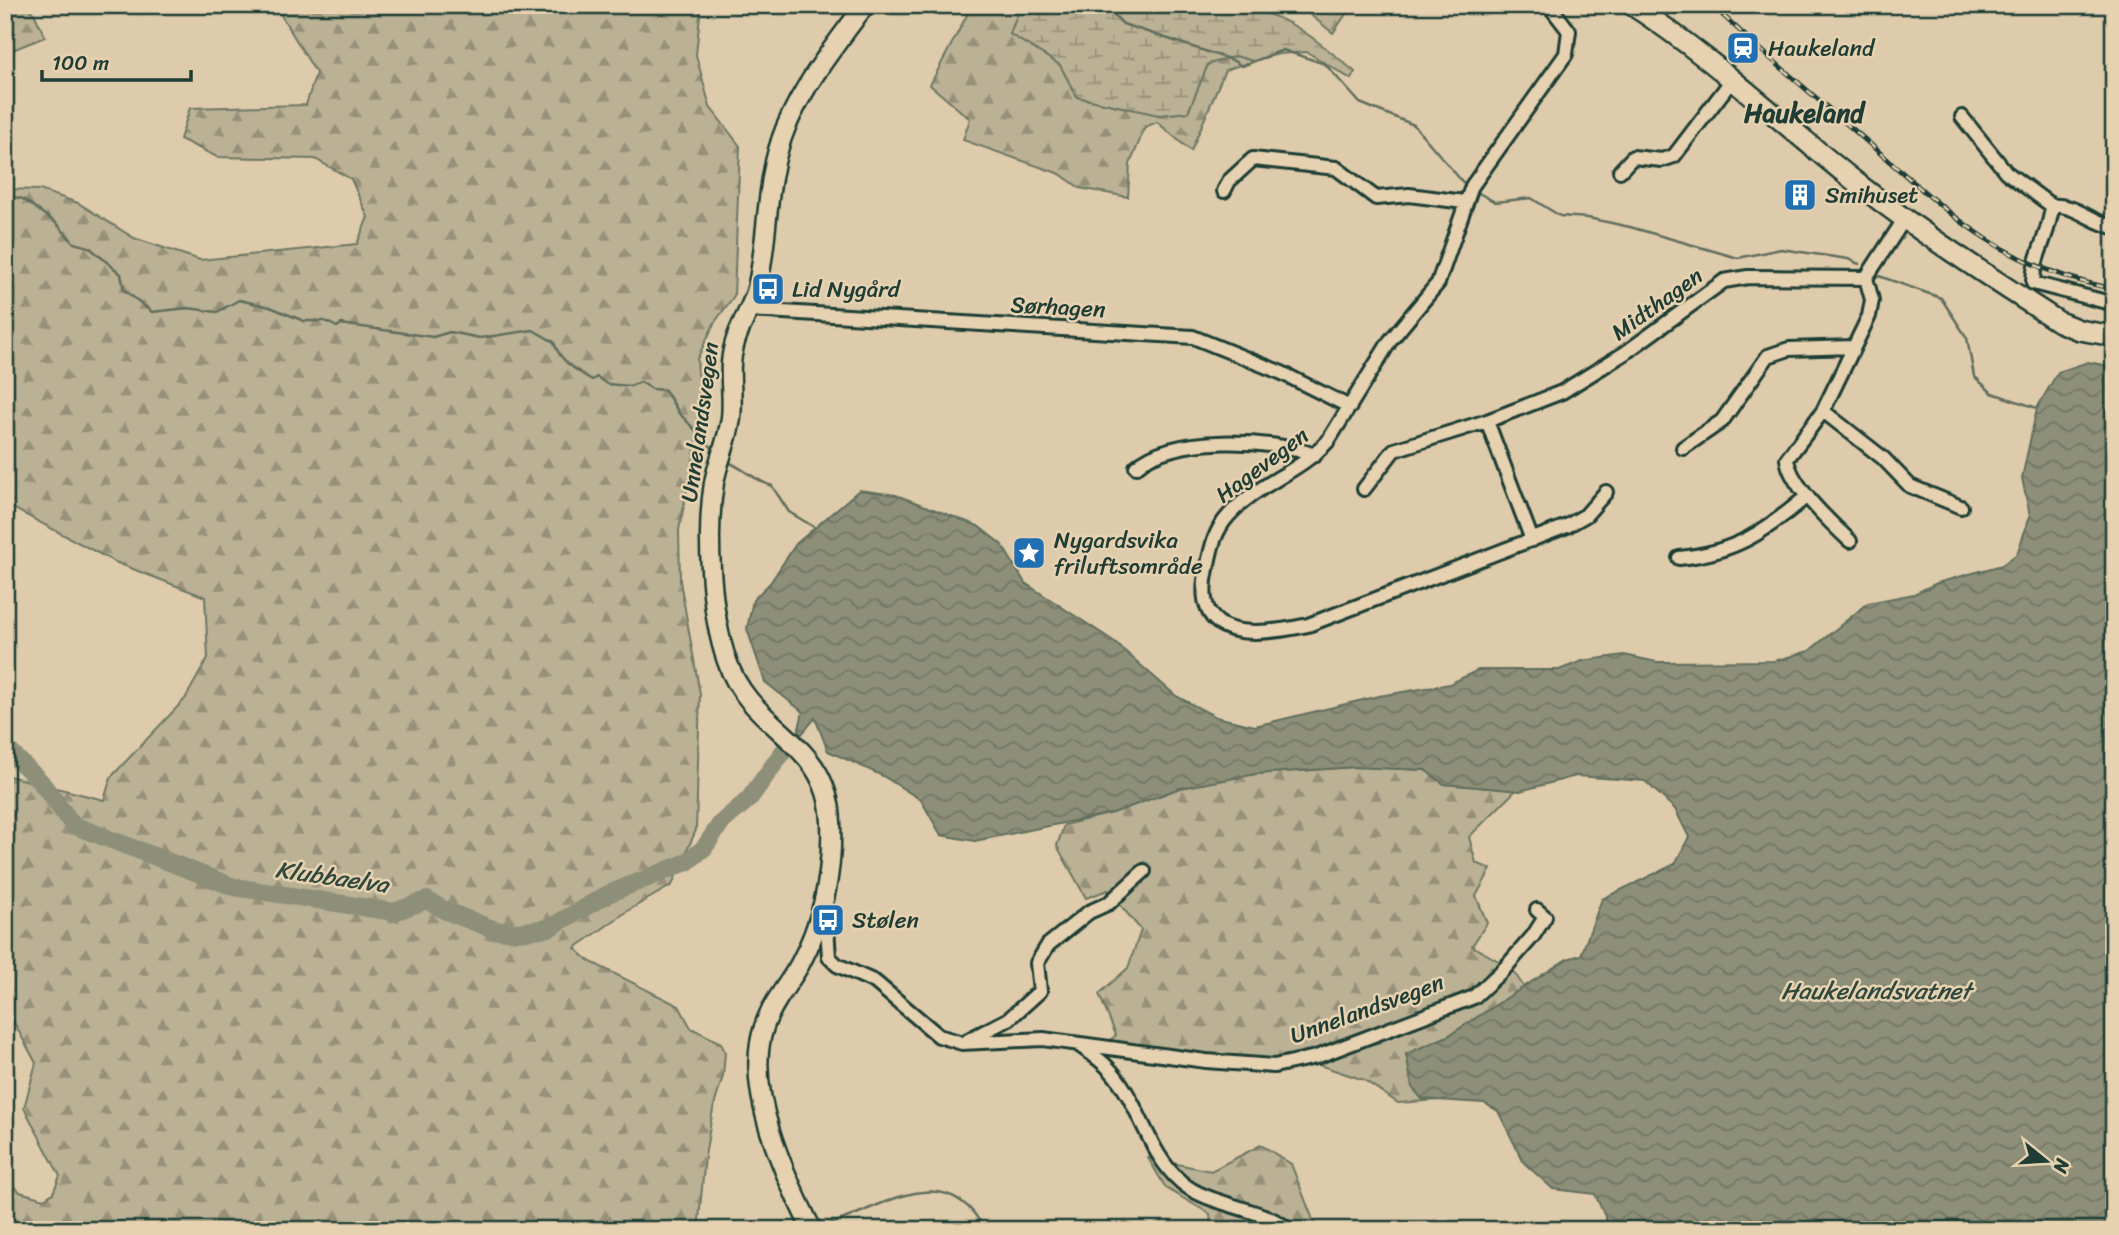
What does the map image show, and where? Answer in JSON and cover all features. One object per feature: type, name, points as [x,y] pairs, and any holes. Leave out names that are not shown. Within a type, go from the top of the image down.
[{"type":"main road","name":"Unnelandsvegen","points":[[812,1230],[766,1118],[759,1069],[759,1045],[764,1025],[804,956],[818,921],[828,882],[832,836],[830,805],[825,786],[809,757],[761,716],[740,691],[725,657],[712,575],[714,482],[730,421],[730,372],[734,344],[758,286],[772,179],[785,128],[809,81],[866,5]]},
{"type":"main road","points":[[1632,5],[1732,80],[1905,218],[2059,322],[2087,332],[2114,336]]},
{"type":"street","name":"Hagevegen","points":[[1549,5],[1569,31],[1566,54],[1468,194],[1449,257],[1438,283],[1390,341],[1350,407],[1315,455],[1255,492],[1218,527],[1203,595],[1210,615],[1224,627],[1263,632],[1308,625],[1532,540],[1586,515],[1606,492]]},
{"type":"street","points":[[1620,172],[1633,157],[1661,160],[1674,156],[1732,80]]},
{"type":"street","points":[[1962,117],[2006,172],[2052,206],[2068,207],[2095,222],[2114,226]]},
{"type":"street","points":[[1224,191],[1229,181],[1253,159],[1336,168],[1377,198],[1468,194]]},
{"type":"street","points":[[2052,206],[2050,220],[2035,258],[2033,284],[2114,304]]},
{"type":"street","points":[[1850,541],[1807,496],[1790,471],[1787,459],[1823,411],[1872,308],[1871,292],[1866,278],[1905,218]]},
{"type":"street","name":"Midthagen","points":[[1364,489],[1394,450],[1487,421],[1584,380],[1724,281],[1748,277],[1866,278]]},
{"type":"street","name":"Sørhagen","points":[[749,310],[1182,335],[1245,357],[1350,407]]},
{"type":"street","points":[[1682,448],[1722,421],[1768,356],[1789,349],[1853,346]]},
{"type":"street","points":[[1823,411],[1883,458],[1910,485],[1961,507]]},
{"type":"street","points":[[1487,421],[1532,540]]},
{"type":"street","points":[[1136,467],[1145,458],[1167,450],[1225,444],[1284,446],[1315,455]]},
{"type":"street","points":[[1679,558],[1742,544],[1807,496]]},
{"type":"street","points":[[962,1043],[1009,1019],[1040,992],[1037,962],[1048,944],[1089,912],[1109,903],[1144,871]]},
{"type":"street","name":"Unnelandsvegen","points":[[818,921],[827,927],[829,957],[837,965],[875,982],[939,1036],[962,1043],[1043,1039],[1206,1061],[1274,1066],[1296,1063],[1474,997],[1505,968],[1533,936],[1545,917],[1537,910]]},
{"type":"street","name":"Unnelandsvegen","points":[[1076,1043],[1102,1061],[1120,1082],[1155,1150],[1182,1183],[1227,1204],[1275,1218],[1289,1230]]},
{"type":"green space","points":[[5,5],[26,5],[35,15],[45,37],[5,53]]},
{"type":"green space","points":[[275,5],[701,5],[696,55],[710,107],[740,146],[734,296],[715,322],[697,359],[702,416],[679,530],[680,581],[700,694],[696,830],[672,885],[629,910],[575,948],[589,961],[679,1006],[691,1028],[721,1043],[725,1052],[723,1076],[713,1109],[705,1156],[699,1220],[702,1230],[5,1230],[5,1178],[20,1192],[44,1199],[53,1193],[60,1176],[24,1108],[36,1063],[5,1006],[5,775],[104,800],[111,777],[185,699],[208,658],[205,597],[115,562],[5,504],[5,189],[40,190],[78,203],[134,238],[200,260],[357,244],[368,217],[351,179],[315,159],[217,157],[180,139],[190,108],[306,105],[316,73]]},
{"type":"green space","points":[[966,5],[1017,5],[1020,8],[1010,34],[1060,65],[1077,97],[1159,115],[1188,112],[1208,64],[1236,56],[1253,61],[1225,70],[1191,151],[1157,122],[1145,127],[1130,164],[1128,197],[1080,188],[1060,174],[963,140],[970,119],[930,85],[967,15]]},
{"type":"green space","points":[[1017,5],[1195,5],[1200,9],[1248,9],[1286,21],[1303,31],[1355,72],[1351,79],[1307,52],[1279,54],[1253,61],[1236,56],[1208,64],[1188,112],[1159,115],[1077,97],[1060,65],[1010,34],[1020,8]]},
{"type":"green space","points":[[1298,5],[1352,5],[1333,33]]},
{"type":"green space","points":[[1355,767],[1425,770],[1445,784],[1516,790],[1469,837],[1476,863],[1491,869],[1476,896],[1487,923],[1472,946],[1511,968],[1524,987],[1448,1036],[1406,1054],[1422,1099],[1441,1100],[1398,1103],[1364,1080],[1316,1064],[1281,1068],[1100,1050],[1116,1035],[1099,994],[1128,968],[1141,930],[1108,890],[1086,898],[1057,846],[1064,825],[1113,813],[1180,788],[1256,774]]},
{"type":"green space","points":[[1261,1145],[1291,1164],[1317,1230],[1211,1230],[1210,1214],[1166,1188],[1148,1158],[1211,1171]]},
{"type":"water","name":"Haukelandsvatnet","points":[[2088,362],[2114,367],[2114,1230],[1611,1230],[1595,1194],[1553,1189],[1524,1163],[1498,1111],[1484,1103],[1422,1099],[1412,1087],[1406,1054],[1448,1036],[1567,959],[1581,955],[1602,899],[1675,864],[1689,837],[1675,809],[1645,781],[1576,776],[1520,791],[1444,784],[1425,770],[1355,767],[1256,774],[1180,788],[1113,813],[975,841],[941,835],[921,800],[883,776],[828,751],[815,718],[802,734],[798,733],[803,712],[765,682],[747,629],[753,600],[770,583],[796,544],[859,490],[896,495],[978,526],[1002,545],[1025,583],[1112,640],[1176,696],[1216,717],[1255,726],[1379,696],[1450,684],[1478,670],[1559,670],[1582,661],[1624,655],[1657,662],[1774,661],[1809,651],[1868,603],[1914,594],[1937,583],[2002,565],[2017,554],[2030,516],[2022,478],[2037,408],[2058,372]]},
{"type":"waterway","points":[[1060,5],[1097,16],[1112,13],[1123,24],[1232,60],[1242,66],[1283,50],[1325,64],[1360,103],[1414,125],[1466,186]]},
{"type":"waterway","points":[[1475,191],[1495,202],[1531,198],[1560,216],[1588,218],[1630,227],[1738,258],[1781,249],[1848,259],[1859,264]]},
{"type":"waterway","points":[[5,195],[23,199],[56,223],[74,243],[89,247],[121,274],[124,290],[152,312],[188,308],[217,312],[239,300],[270,307],[304,321],[325,321],[337,327],[341,324],[433,337],[450,332],[480,338],[533,330],[554,342],[564,360],[592,380],[597,377],[607,384],[630,386],[641,382],[652,389],[665,390],[679,413],[715,451]]},
{"type":"waterway","points":[[1879,276],[1941,298],[1967,338],[1974,376],[1992,393],[2037,408]]},
{"type":"waterway","points":[[726,461],[772,486],[789,512],[814,527]]},
{"type":"waterway","name":"Klubbaelva","points":[[5,747],[40,781],[73,825],[234,887],[394,912],[427,900],[444,910],[495,930],[517,932],[549,928],[608,894],[687,862],[704,848],[721,823],[749,799],[788,745]]},
{"type":"waterway","points":[[817,1228],[885,1202],[929,1191],[950,1195],[968,1207],[985,1230]]},
{"type":"railway","points":[[1712,5],[1916,185],[1973,230],[2036,265],[2072,279],[2114,289]]},
{"type":"place","name":"Haukeland","points":[[1743,48]]},
{"type":"place","name":"Smihuset","points":[[1800,195]]},
{"type":"place","name":"Lid Nygård","points":[[768,289]]},
{"type":"place","name":"Nygardsvika friluftsområde","points":[[1029,553]]},
{"type":"place","name":"Stølen","points":[[828,920]]},
{"type":"district","name":"Haukeland","points":[[1804,113]]}]
